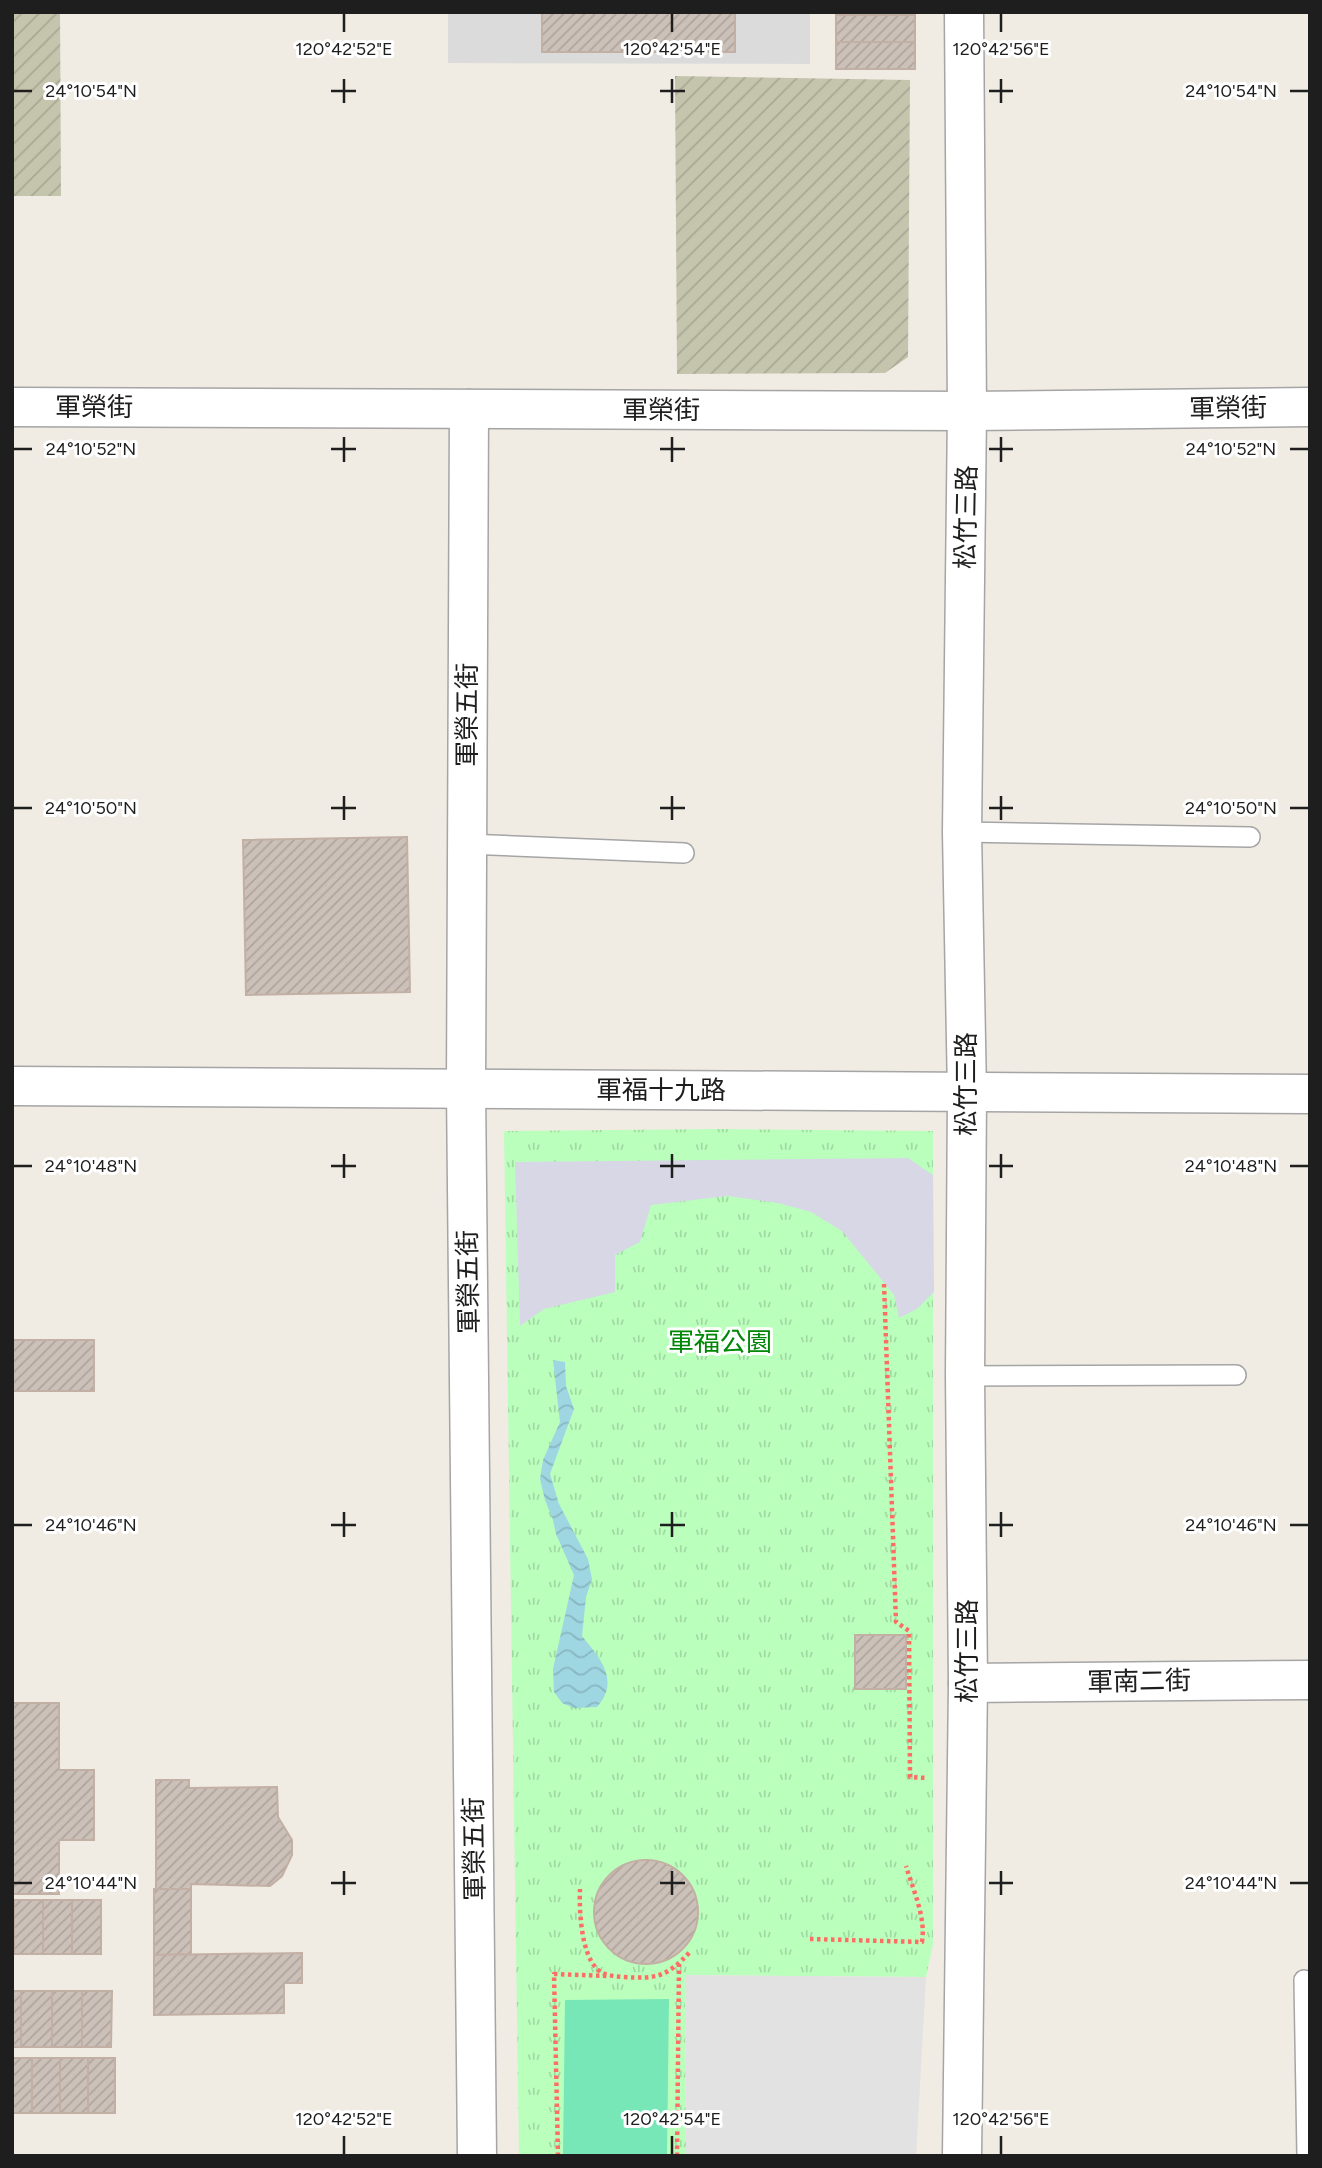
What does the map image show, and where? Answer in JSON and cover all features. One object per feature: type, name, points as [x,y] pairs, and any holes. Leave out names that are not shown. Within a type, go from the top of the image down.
[{"type":"street","name":"松竹三路","points":[[962,2156],[968,1683],[965,1376],[967,1093],[962,832],[967,411],[964,12]]},
{"type":"street","name":"軍榮街","points":[[12,407],[967,411],[1310,407]]},
{"type":"street","name":"軍榮五街","points":[[469,409],[466,1089],[477,2156]]},
{"type":"street","name":"軍福十九路","points":[[12,1086],[1310,1094]]},
{"type":"street","name":"軍南二街","points":[[968,1683],[1310,1680]]},
{"type":"lane","points":[[962,832],[1250,836]]},
{"type":"lane","points":[[466,844],[684,853]]},
{"type":"lane","points":[[965,1376],[1236,1375]]},
{"type":"lane","points":[[1304,1980],[1307,2156]]},
{"type":"path","points":[[884,1284],[896,1622],[909,1631],[910,1777],[932,1778]]},
{"type":"path","points":[[810,1939],[922,1942],[922,1918],[906,1866]]},
{"type":"path","points":[[580,1889],[580,1917],[587,1946],[597,1969],[609,1976]]},
{"type":"path","points":[[558,2156],[554,1974],[651,1978],[679,1964],[691,1951]]},
{"type":"path","points":[[677,2156],[679,1964]]},
{"type":"shaded area","points":[[12,12],[60,12],[61,196],[12,196]]},
{"type":"shaded area","points":[[448,12],[810,12],[810,64],[448,63]]},
{"type":"shaded area","points":[[675,76],[910,80],[908,357],[885,373],[677,374]]},
{"type":"shaded area","points":[[908,1158],[933,1175],[934,1292],[917,1309],[899,1318],[894,1295],[842,1231],[811,1212],[778,1203],[727,1196],[651,1205],[640,1242],[615,1255],[615,1292],[544,1309],[520,1326],[515,1162]]},
{"type":"shaded area","points":[[685,1975],[926,1977],[916,2156],[686,2156]]},
{"type":"green space","name":"軍福公園","points":[[504,1131],[933,1131],[933,1944],[926,1977],[685,1975],[686,2156],[519,2156]]},
{"type":"green space","points":[[669,1999],[667,2156],[563,2156],[565,2000]]},
{"type":"water","points":[[553,1360],[565,1362],[566,1386],[574,1409],[550,1474],[559,1504],[588,1559],[592,1579],[586,1597],[582,1636],[601,1661],[607,1678],[604,1697],[597,1707],[574,1708],[562,1703],[554,1692],[553,1669],[574,1575],[556,1534],[540,1479],[543,1460],[560,1422]]},
{"type":"building","points":[[542,12],[735,12],[735,52],[542,52]]},
{"type":"building","points":[[836,12],[915,12],[915,15],[836,15]]},
{"type":"building","points":[[836,15],[915,15],[915,42],[836,42]]},
{"type":"building","points":[[836,42],[915,42],[915,69],[836,69]]},
{"type":"building","points":[[407,837],[410,992],[246,995],[243,840]]},
{"type":"building","points":[[12,1340],[94,1340],[94,1391],[12,1391]]},
{"type":"building","points":[[855,1635],[906,1635],[906,1689],[855,1689]]},
{"type":"building","points":[[12,1703],[59,1703],[59,1770],[94,1770],[94,1840],[59,1840],[59,1894],[12,1894]]},
{"type":"building","points":[[156,1780],[189,1780],[189,1788],[277,1787],[278,1817],[292,1840],[292,1855],[282,1876],[270,1886],[191,1884],[191,1889],[156,1889]]},
{"type":"building","points":[[646,1860],[666,1864],[683,1875],[694,1892],[698,1912],[694,1932],[683,1949],[666,1960],[646,1964],[626,1960],[609,1949],[598,1932],[594,1912],[598,1892],[609,1875],[626,1864]]},
{"type":"building","points":[[154,1889],[191,1889],[191,1954],[154,1955]]},
{"type":"building","points":[[14,1900],[43,1900],[43,1954],[14,1954]]},
{"type":"building","points":[[43,1900],[72,1900],[72,1954],[43,1954]]},
{"type":"building","points":[[72,1900],[101,1900],[101,1954],[72,1954]]},
{"type":"building","points":[[302,1953],[302,1983],[284,1983],[284,2013],[154,2015],[154,1955]]},
{"type":"building","points":[[12,1991],[21,1991],[21,2047],[12,2047]]},
{"type":"building","points":[[21,1991],[52,1991],[52,2047],[21,2047]]},
{"type":"building","points":[[52,1991],[82,1991],[82,2047],[52,2047]]},
{"type":"building","points":[[82,1991],[112,1991],[111,2047],[82,2047]]},
{"type":"building","points":[[12,2058],[32,2058],[32,2113],[12,2113]]},
{"type":"building","points":[[32,2058],[60,2058],[60,2113],[32,2113]]},
{"type":"building","points":[[60,2058],[88,2058],[88,2113],[60,2113]]},
{"type":"building","points":[[88,2058],[115,2058],[115,2113],[88,2113]]}]
